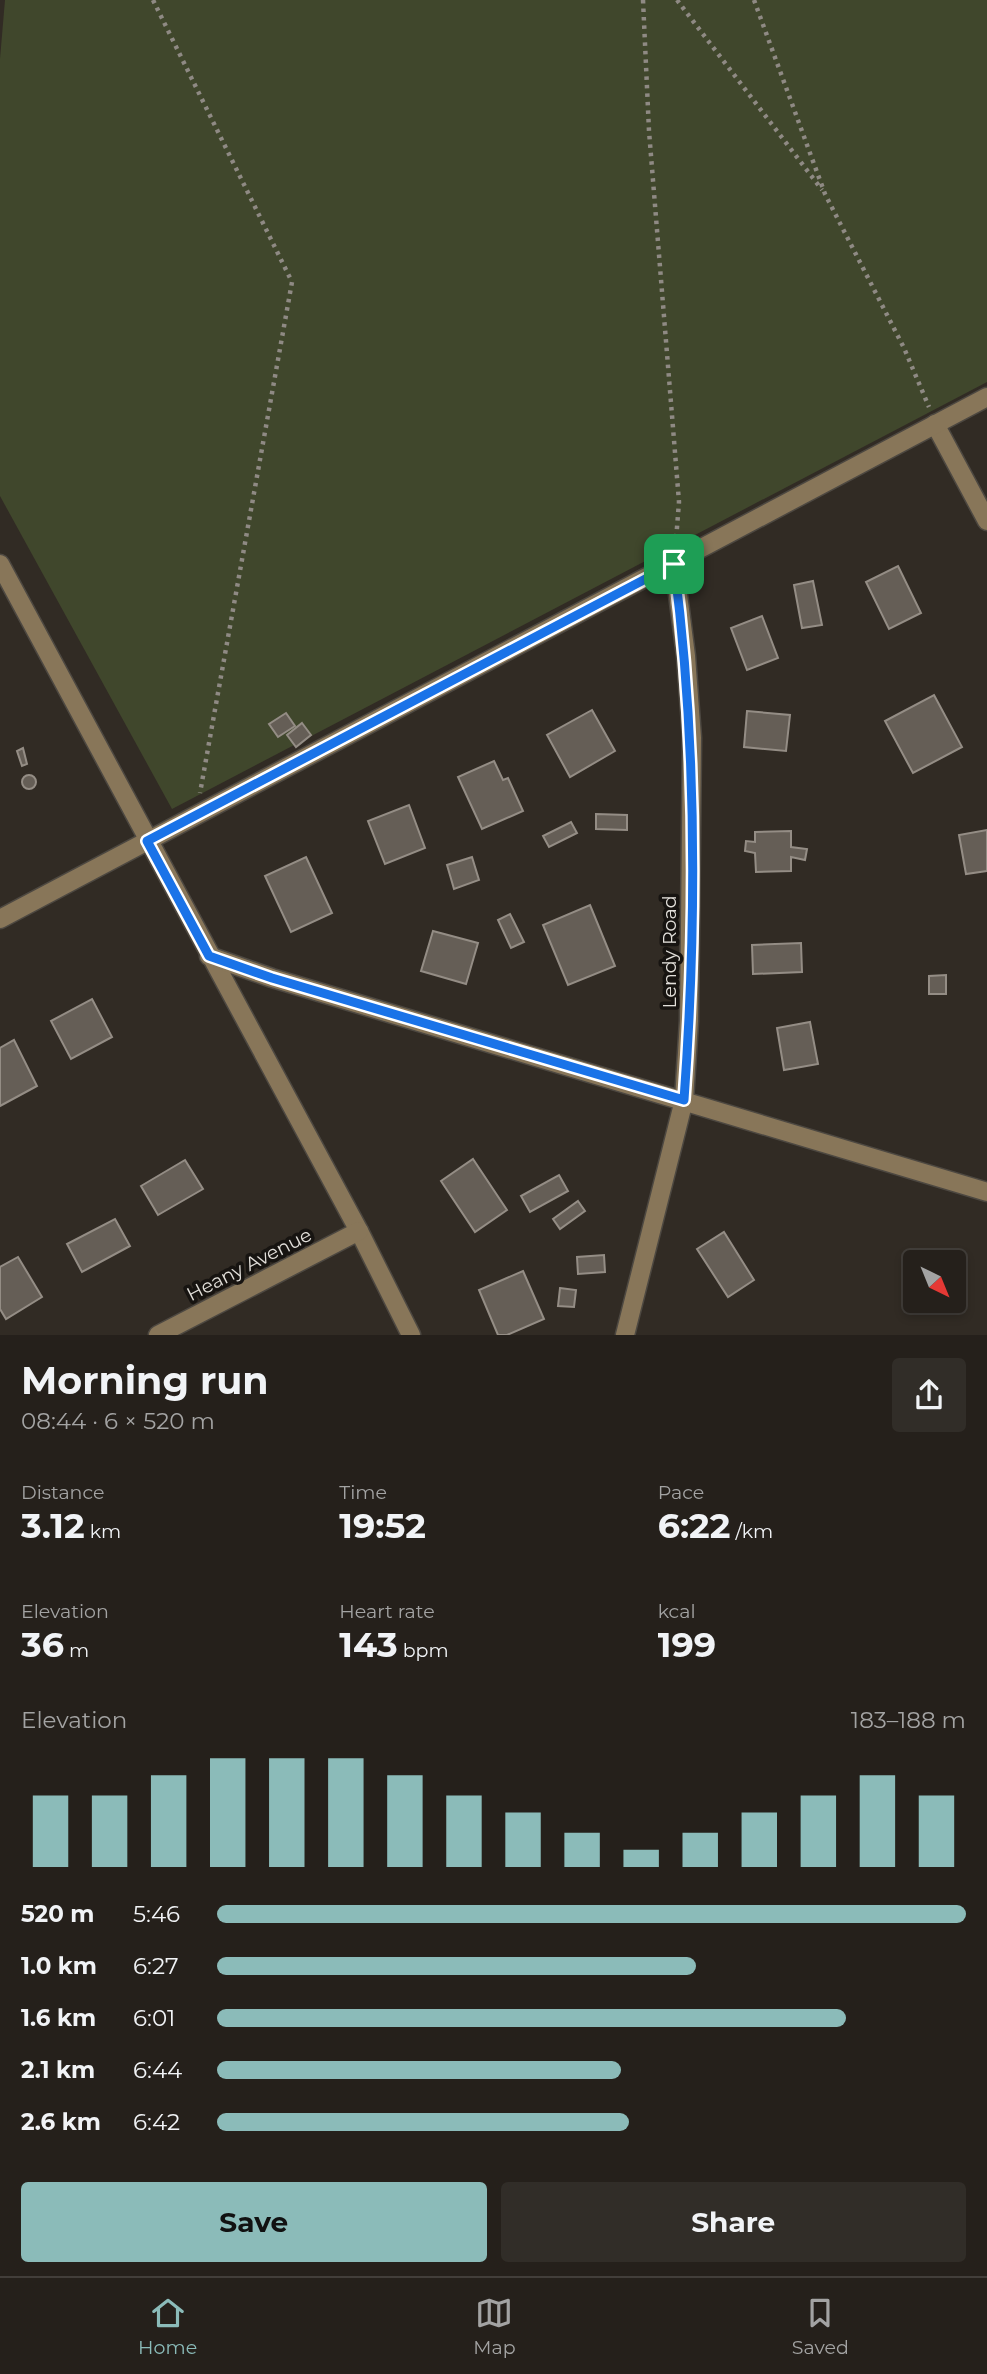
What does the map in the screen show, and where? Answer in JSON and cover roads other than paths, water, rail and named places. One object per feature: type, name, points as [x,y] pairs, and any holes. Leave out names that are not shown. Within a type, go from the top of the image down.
[{"type":"street","points":[[0,919],[987,397]]},
{"type":"street","points":[[935,424],[987,521]]},
{"type":"street","points":[[0,564],[359,1231],[411,1335]]},
{"type":"street","name":"Lendy Road","points":[[625,1335],[684,1100],[690,1021],[692,738],[686,656],[674,564]]},
{"type":"street","points":[[209,956],[272,978],[987,1192]]},
{"type":"street","name":"Heany Avenue","points":[[158,1335],[359,1231]]}]
